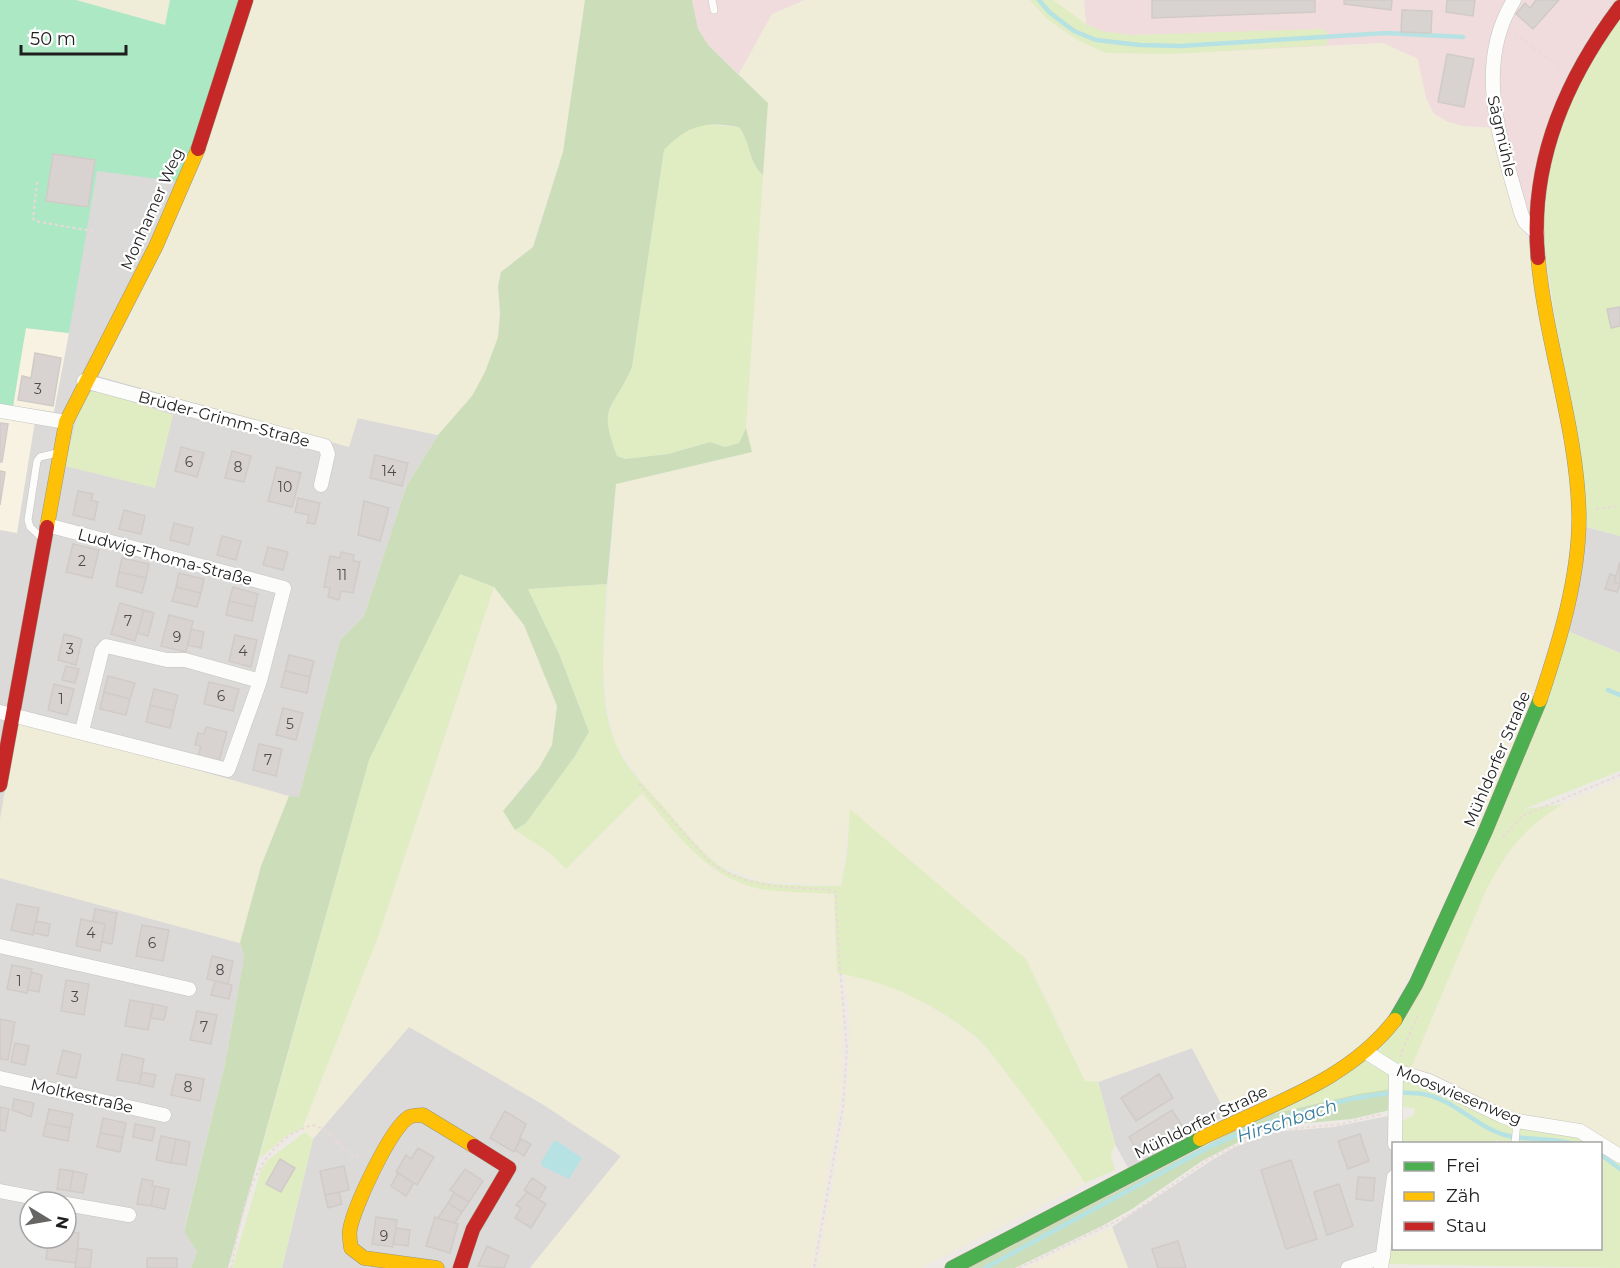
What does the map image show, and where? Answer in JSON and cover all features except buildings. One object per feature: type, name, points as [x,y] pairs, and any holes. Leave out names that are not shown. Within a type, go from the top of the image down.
[{"type":"street","name":"Monhamer Weg","points":[[0,784],[6,713],[44,540],[66,422],[84,381],[152,255],[184,184],[246,0]]},
{"type":"street","name":"Sägmühle","points":[[1514,0],[1502,27],[1492,63],[1493,104],[1521,213],[1525,222],[1537,233]]},
{"type":"street","name":"Mühldorfer Straße","points":[[952,1268],[1210,1134],[1321,1083],[1366,1052],[1393,1021],[1418,978],[1539,706],[1566,611],[1577,547],[1579,512],[1574,462],[1540,281],[1537,233],[1542,169],[1554,125],[1573,77],[1595,41],[1620,8]]},
{"type":"street","name":"Brüder-Grimm-Straße","points":[[84,381],[324,446],[328,454],[321,485]]},
{"type":"street","points":[[0,411],[66,422]]},
{"type":"street","name":"Ludwig-Thoma-Straße","points":[[47,525],[284,588],[260,681]]},
{"type":"street","points":[[6,713],[228,770],[260,681],[185,660],[167,660],[106,646],[102,651],[82,731]]},
{"type":"street","points":[[0,946],[189,989]]},
{"type":"street","name":"Mooswiesenweg","points":[[1366,1052],[1396,1071],[1429,1081],[1516,1126],[1580,1131],[1598,1142]]},
{"type":"street","points":[[1395,1142],[1396,1071]]},
{"type":"street","name":"Moltkestraße","points":[[0,1078],[164,1115]]},
{"type":"street","points":[[437,1268],[364,1258],[351,1248],[350,1230],[379,1163],[406,1119],[416,1114],[423,1115],[512,1171],[473,1229],[460,1268]]},
{"type":"street","name":"Mooswiesenweg","points":[[1602,1145],[1620,1156]]},
{"type":"street","points":[[0,1191],[18,1194]]},
{"type":"street","points":[[1348,1268],[1382,1262],[1392,1191]]},
{"type":"street","points":[[78,1206],[129,1215]]},
{"type":"lane","points":[[712,0],[714,10]]},
{"type":"lane","points":[[44,540],[30,527],[28,520],[37,461],[40,457],[59,452]]},
{"type":"lane","points":[[1515,1142],[1516,1126]]},
{"type":"path","points":[[1502,27],[1537,48],[1573,77]]},
{"type":"path","points":[[37,182],[34,222],[102,233]]},
{"type":"path","points":[[1579,512],[1620,506]]},
{"type":"path","points":[[1501,840],[1512,823],[1522,816],[1620,775]]},
{"type":"path","points":[[639,784],[687,838],[722,871],[750,882],[773,887],[836,892],[847,1048],[843,1107],[814,1268]]},
{"type":"path","points":[[1396,1071],[1420,1011]]},
{"type":"path","points":[[1019,1268],[1129,1215],[1209,1159],[1269,1131],[1341,1124],[1397,1107]]},
{"type":"path","points":[[231,1268],[245,1205],[257,1169],[277,1146],[306,1127],[320,1127],[343,1150],[353,1156],[379,1163]]},
{"type":"shaded area","points":[[0,0],[76,0],[349,446],[357,418],[438,435],[406,487],[364,616],[340,640],[299,798],[289,796],[0,819]]},
{"type":"shaded area","points":[[76,0],[170,0],[165,25]]},
{"type":"shaded area","points":[[251,0],[585,0],[563,152],[532,247],[501,272],[498,286],[500,314],[498,337],[485,372],[472,396],[438,435],[358,418],[349,447],[98,376]]},
{"type":"shaded area","points":[[692,0],[805,0],[772,14],[739,74],[709,46],[698,29]]},
{"type":"shaded area","points":[[805,0],[1030,0],[1046,18],[1079,41],[1106,53],[1171,54],[1383,43],[1418,59],[1426,98],[1434,114],[1448,122],[1463,126],[1495,128],[1519,222],[1530,245],[1564,436],[1573,513],[1564,589],[1523,728],[1419,958],[1383,1024],[1341,1065],[1227,1115],[1192,1048],[1098,1082],[1085,1081],[1032,969],[850,810],[841,886],[760,881],[719,865],[699,847],[646,788],[615,743],[607,706],[603,666],[616,484],[752,452],[746,428],[768,103],[739,74],[772,14]]},
{"type":"shaded area","points":[[1053,0],[1084,0],[1086,24],[1072,16]]},
{"type":"shaded area","points":[[1084,0],[1617,0],[1530,218],[1495,128],[1463,126],[1448,122],[1434,114],[1426,98],[1417,59],[1383,43],[1171,54],[1088,45]]},
{"type":"shaded area","points":[[97,171],[175,181],[101,326],[112,331],[72,408],[57,407]]},
{"type":"shaded area","points":[[25,328],[69,333],[54,412],[13,406]]},
{"type":"shaded area","points":[[0,416],[35,421],[17,533],[0,530]]},
{"type":"shaded area","points":[[1586,527],[1620,536],[1620,653],[1567,631]]},
{"type":"shaded area","points":[[494,587],[524,625],[557,706],[552,745],[539,768],[521,786],[515,830],[550,853],[567,869],[642,793],[713,870],[758,888],[834,894],[835,942],[842,1009],[842,1090],[812,1268],[530,1268],[621,1156],[544,1105],[409,1027],[313,1139],[302,1129],[378,937]]},
{"type":"shaded area","points":[[17,719],[289,796],[261,866],[240,943],[0,878],[0,819]]},
{"type":"shaded area","points":[[1620,779],[1620,1152],[1602,1146],[1602,1142],[1591,1142],[1520,1117],[1410,1070],[1486,890],[1501,862],[1535,821],[1563,804]]},
{"type":"shaded area","points":[[0,878],[240,943],[244,957],[225,1064],[184,1230],[197,1252],[191,1268],[0,1268]]},
{"type":"shaded area","points":[[844,974],[866,978],[910,995],[968,1030],[999,1063],[1049,1129],[1085,1183],[921,1268],[817,1268],[844,1122],[850,1021]]},
{"type":"shaded area","points":[[409,1026],[544,1105],[621,1156],[530,1268],[282,1268],[313,1139]]},
{"type":"shaded area","points":[[1192,1048],[1227,1115],[1128,1168],[1115,1144],[1098,1082]]},
{"type":"shaded area","points":[[1388,1116],[1402,1121],[1401,1142],[1392,1142],[1392,1230],[1385,1268],[1128,1268],[1112,1227],[1235,1147],[1273,1132],[1333,1127]]},
{"type":"shaded area","points":[[1112,1227],[1128,1268],[1024,1268]]},
{"type":"green space","points":[[0,0],[76,0],[165,25],[170,0],[239,0],[181,182],[97,171],[69,333],[26,328],[13,406],[0,404]]},
{"type":"green space","points":[[585,0],[692,0],[698,29],[709,46],[768,103],[763,175],[752,158],[746,139],[739,127],[707,125],[698,127],[681,135],[664,150],[632,367],[608,416],[608,426],[617,456],[625,459],[668,454],[710,442],[725,447],[739,443],[746,428],[752,452],[616,484],[607,584],[528,589],[560,656],[589,732],[575,756],[526,823],[515,830],[503,811],[539,768],[552,745],[557,706],[524,625],[494,587],[460,574],[369,760],[228,1268],[191,1268],[197,1252],[184,1231],[225,1064],[244,957],[240,943],[261,866],[289,796],[299,797],[340,640],[364,616],[406,487],[438,435],[472,396],[485,372],[498,337],[500,314],[498,286],[501,272],[533,247],[563,152]]},
{"type":"green space","points":[[1030,0],[1053,0],[1086,24],[1102,31],[1131,35],[1322,29],[1327,32],[1327,45],[1171,54],[1106,53],[1079,41],[1046,18]]},
{"type":"green space","points":[[1620,18],[1620,536],[1587,527],[1542,232],[1550,164],[1575,89]]},
{"type":"green space","points":[[700,124],[739,127],[758,170],[763,175],[746,428],[739,443],[725,447],[710,442],[668,454],[625,459],[617,456],[608,426],[608,416],[632,367],[664,150],[677,136]]},
{"type":"green space","points":[[88,392],[101,392],[173,415],[155,488],[65,466],[81,399]]},
{"type":"green space","points":[[460,574],[494,587],[378,937],[302,1129],[288,1135],[259,1159],[369,760]]},
{"type":"green space","points":[[607,584],[603,664],[605,704],[609,724],[619,751],[642,783],[695,843],[717,864],[744,878],[776,884],[841,886],[847,854],[850,809],[1026,959],[1085,1081],[1098,1082],[1115,1144],[1111,1155],[1115,1170],[1085,1183],[1041,1119],[992,1054],[974,1035],[922,1001],[872,981],[837,973],[834,894],[785,892],[756,888],[738,882],[706,863],[679,837],[642,793],[566,869],[550,853],[515,830],[526,823],[575,756],[589,732],[560,656],[528,589]]},
{"type":"green space","points":[[1567,631],[1620,653],[1620,771],[1524,809],[1563,804],[1527,831],[1509,851],[1494,876],[1410,1070],[1433,1089],[1594,1142],[1496,1140],[1495,1142],[1401,1142],[1402,1121],[1414,1115],[1415,1108],[1402,1107],[1404,1090],[1358,1094],[1263,1116],[1380,1050]]},
{"type":"green space","points":[[1392,1089],[1390,1110],[1352,1119],[1284,1125],[1252,1135],[1202,1161],[1132,1209],[1102,1226],[1015,1268],[968,1268],[1263,1116],[1358,1094]]},
{"type":"green space","points":[[305,1132],[313,1139],[282,1268],[232,1268],[261,1170],[268,1160]]},
{"type":"green space","points":[[1602,1147],[1620,1161],[1620,1268],[1386,1264],[1392,1230],[1392,1250],[1602,1250]]},
{"type":"water","points":[[554,1141],[582,1158],[569,1179],[542,1166],[541,1162]]},
{"type":"waterway","points":[[1039,0],[1049,12],[1074,31],[1096,40],[1140,45],[1180,46],[1386,33],[1463,37]]},
{"type":"waterway","points":[[1608,690],[1620,695]]},
{"type":"waterway","name":"Hirschbach","points":[[985,1268],[1211,1146],[1288,1117],[1349,1100],[1405,1093],[1428,1095],[1448,1103],[1485,1126],[1505,1135],[1564,1142]]},
{"type":"waterway","name":"Hirschbach","points":[[1602,1156],[1620,1169]]},
{"type":"traffic: fast","points":[[1395,1020],[1416,984],[1485,832],[1540,700]]},
{"type":"traffic: fast","points":[[952,1268],[1200,1139]]},
{"type":"traffic: slow","points":[[47,527],[66,422],[156,246],[198,149]]},
{"type":"traffic: slow","points":[[1538,258],[1542,291],[1568,420],[1579,518],[1572,587],[1561,633],[1540,700]]},
{"type":"traffic: slow","points":[[1200,1139],[1279,1103],[1330,1076],[1375,1042],[1395,1020]]},
{"type":"traffic: slow","points":[[437,1268],[364,1258],[351,1248],[350,1231],[353,1218],[365,1187],[383,1152],[392,1136],[409,1117],[423,1115],[474,1146]]},
{"type":"traffic: jam","points":[[198,149],[246,0]]},
{"type":"traffic: jam","points":[[1538,258],[1539,190],[1545,157],[1555,125],[1583,64],[1620,7]]},
{"type":"traffic: jam","points":[[0,785],[47,527]]},
{"type":"traffic: jam","points":[[460,1268],[473,1229],[509,1168],[474,1146]]}]
